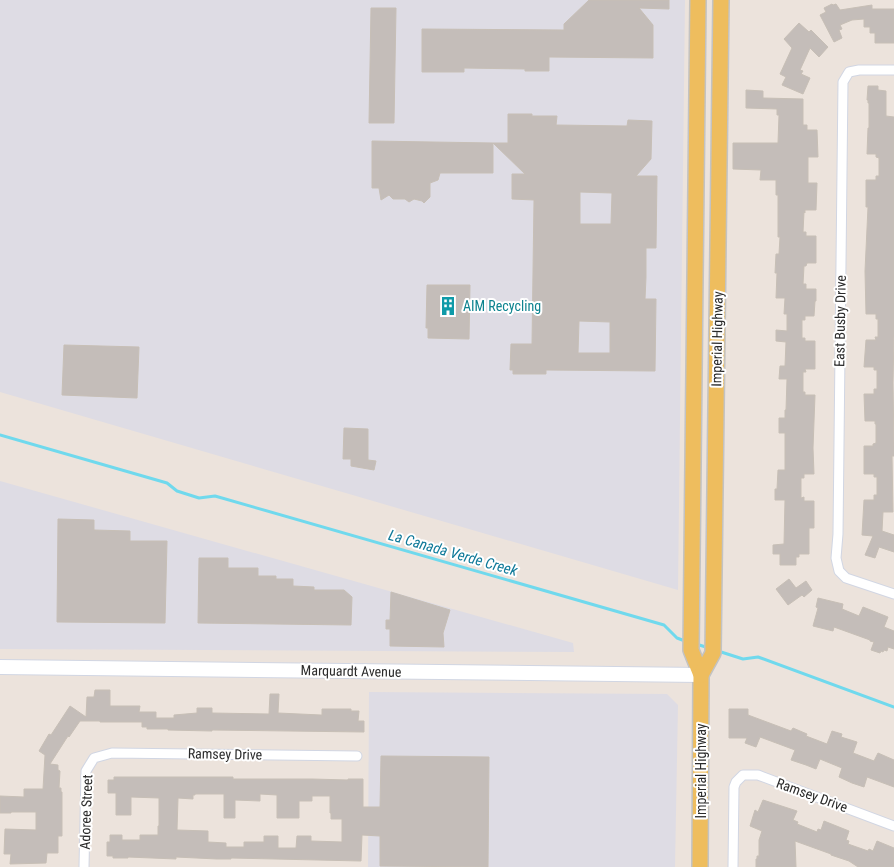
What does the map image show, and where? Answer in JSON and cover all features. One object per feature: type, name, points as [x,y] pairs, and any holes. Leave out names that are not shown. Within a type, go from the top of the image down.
[{"type":"main road","name":"Imperial Highway","points":[[698,0],[691,650],[701,671],[700,867]]},
{"type":"main road","name":"Imperial Highway","points":[[701,671],[713,653],[721,0]]},
{"type":"street","name":"East Busby Drive","points":[[894,70],[859,70],[850,72],[843,82],[838,534],[836,558],[838,571],[846,578],[894,594]]},
{"type":"street","name":"Marquardt Avenue","points":[[0,667],[701,671]]},
{"type":"street","name":"Ramsey Drive","points":[[94,758],[112,752],[357,756]]},
{"type":"street","name":"Adoree Street","points":[[84,867],[86,771],[94,758]]},
{"type":"street","name":"Ramsey Drive","points":[[733,867],[734,788],[736,782],[743,776],[758,775],[894,826]]},
{"type":"shaded area","points":[[0,0],[685,0],[678,590],[0,392]]},
{"type":"shaded area","points":[[0,481],[573,643],[574,652],[0,649]]},
{"type":"shaded area","points":[[369,692],[667,694],[678,705],[675,867],[368,867]]},
{"type":"building","points":[[589,0],[669,0],[669,9],[639,8],[653,25],[653,58],[549,57],[549,71],[464,68],[464,72],[422,72],[422,29],[564,30],[564,24]]},
{"type":"building","points":[[836,4],[840,10],[872,5],[872,9],[894,9],[894,43],[875,43],[875,33],[870,33],[870,27],[864,27],[864,19],[852,20],[840,25],[842,29],[839,30],[842,38],[834,42],[820,15],[826,12],[824,8]]},
{"type":"building","points":[[371,8],[396,8],[394,123],[369,123]]},
{"type":"building","points":[[799,23],[809,32],[811,30],[828,47],[819,57],[810,48],[800,70],[803,71],[801,74],[810,78],[803,94],[782,85],[786,77],[780,74],[792,48],[784,39]]},
{"type":"building","points":[[868,86],[878,86],[878,90],[886,91],[886,116],[894,117],[893,512],[883,512],[882,531],[894,535],[894,552],[879,547],[875,558],[865,555],[873,536],[862,535],[864,500],[874,500],[874,495],[877,495],[877,477],[874,477],[874,474],[864,474],[864,446],[873,446],[876,443],[876,424],[875,421],[865,421],[864,394],[874,394],[874,389],[877,389],[877,370],[874,370],[874,367],[864,367],[866,340],[876,340],[875,337],[878,337],[878,319],[876,319],[876,314],[866,314],[865,271],[868,207],[866,207],[866,180],[876,180],[876,176],[879,176],[879,158],[876,157],[876,154],[867,154],[869,128]]},
{"type":"building","points":[[746,90],[763,91],[763,98],[803,99],[803,125],[807,125],[807,130],[817,130],[818,157],[808,157],[808,183],[817,183],[816,210],[805,210],[803,232],[806,232],[806,236],[816,236],[816,263],[807,263],[804,266],[803,284],[806,284],[806,289],[816,289],[816,301],[814,316],[805,316],[805,320],[802,320],[802,338],[805,338],[805,341],[815,341],[815,369],[805,369],[806,372],[803,372],[803,392],[805,392],[805,395],[815,395],[814,474],[804,474],[804,478],[801,478],[801,498],[804,497],[804,501],[814,501],[814,528],[809,528],[809,554],[799,554],[799,557],[796,557],[796,565],[780,565],[780,554],[773,554],[773,545],[784,544],[785,500],[775,500],[775,489],[777,489],[778,470],[785,470],[785,433],[779,433],[779,418],[785,418],[787,379],[779,379],[780,366],[785,366],[786,342],[776,341],[776,330],[787,331],[787,314],[784,314],[785,298],[776,298],[776,254],[779,254],[780,237],[778,237],[776,180],[760,180],[761,170],[733,169],[733,143],[778,143],[779,115],[777,115],[777,109],[746,108]]},
{"type":"building","points":[[508,114],[557,116],[556,125],[627,126],[628,120],[652,121],[651,159],[636,176],[657,176],[656,248],[646,248],[645,299],[656,299],[655,371],[546,370],[546,374],[513,374],[513,370],[510,370],[511,344],[532,344],[534,200],[512,199],[512,174],[525,174],[493,143],[508,143]],"holes":[[[580,192],[612,193],[611,224],[580,224]],[[579,321],[610,322],[610,353],[578,353]]]},
{"type":"building","points":[[372,141],[493,143],[493,173],[440,173],[438,180],[430,183],[430,197],[424,203],[414,199],[409,202],[405,199],[393,199],[389,195],[381,200],[379,188],[372,188]]},
{"type":"building","name":"AIM Recycling","points":[[427,285],[470,285],[469,339],[428,338],[428,328],[426,328]]},
{"type":"building","points":[[64,345],[139,347],[137,398],[62,395]]},
{"type":"building","points":[[344,428],[368,429],[368,460],[376,461],[374,470],[351,466],[351,459],[343,459]]},
{"type":"building","points":[[58,519],[94,520],[94,530],[130,531],[130,541],[167,541],[165,623],[57,622]]},
{"type":"building","points":[[199,558],[228,558],[228,568],[258,568],[258,576],[276,576],[276,579],[293,579],[293,586],[314,587],[314,590],[344,590],[352,597],[351,625],[198,623]]},
{"type":"building","points":[[789,579],[796,588],[806,581],[812,590],[804,597],[802,595],[788,605],[776,589]]},
{"type":"building","points":[[391,592],[450,610],[443,633],[444,647],[390,646],[390,629],[386,629],[386,620],[390,620]]},
{"type":"building","points":[[818,598],[843,604],[842,609],[859,616],[863,607],[888,617],[884,627],[894,631],[894,649],[888,647],[887,651],[884,650],[880,653],[871,650],[874,642],[870,640],[834,627],[833,631],[813,626],[818,608],[816,607]]},
{"type":"building","points":[[95,690],[110,690],[110,706],[140,706],[139,712],[156,712],[156,718],[174,718],[174,715],[197,713],[197,708],[212,708],[212,713],[269,714],[270,694],[279,694],[278,713],[322,715],[322,709],[351,709],[351,711],[359,711],[358,721],[364,721],[364,732],[168,730],[147,729],[147,727],[142,727],[142,722],[80,721],[50,764],[58,765],[58,770],[60,771],[59,788],[61,788],[62,792],[62,836],[58,836],[58,853],[47,853],[46,863],[10,864],[11,854],[4,854],[5,829],[36,830],[36,812],[0,813],[0,796],[24,797],[24,789],[43,789],[45,755],[39,751],[70,706],[86,717],[87,697],[94,697]]},
{"type":"building","points":[[729,709],[748,709],[748,715],[791,731],[793,728],[807,734],[806,736],[827,744],[832,731],[842,734],[841,737],[857,742],[853,753],[874,761],[878,753],[894,760],[894,787],[867,777],[864,787],[852,783],[839,777],[842,768],[820,759],[816,769],[791,760],[795,750],[760,737],[756,747],[745,743],[747,738],[729,738]]},
{"type":"building","points":[[381,756],[489,757],[488,867],[380,866],[380,836],[362,835],[361,861],[176,857],[176,859],[113,858],[113,856],[107,856],[107,842],[110,842],[110,835],[122,835],[122,840],[140,840],[140,835],[158,835],[159,826],[159,798],[131,797],[131,815],[116,815],[116,793],[108,793],[108,780],[114,780],[114,777],[363,779],[363,807],[380,807]],"holes":[[[195,794],[224,794],[224,818],[235,818],[235,800],[260,801],[260,794],[277,795],[277,818],[299,818],[299,801],[312,801],[312,796],[330,796],[331,819],[342,819],[342,842],[311,841],[311,836],[297,836],[296,848],[278,848],[278,836],[264,836],[264,842],[244,842],[244,847],[226,847],[226,843],[208,842],[208,831],[177,830],[178,798],[193,799]]]},
{"type":"building","points":[[763,800],[797,811],[793,820],[798,822],[797,824],[817,832],[818,829],[821,830],[824,821],[849,831],[846,840],[849,841],[848,844],[873,851],[877,841],[894,848],[894,867],[858,867],[849,861],[795,841],[796,867],[756,867],[762,831],[750,826],[755,810],[758,812]]},
{"type":"waterway","name":"La Canada Verde Creek","points":[[0,435],[167,483],[177,491],[199,498],[215,496],[664,625],[677,638],[685,641]]},
{"type":"waterway","name":"La Canada Verde Creek","points":[[696,644],[709,648]]},
{"type":"waterway","name":"La Canada Verde Creek","points":[[718,651],[743,659],[758,657],[894,707]]},
{"type":"place","name":"AIM Recycling","points":[[448,306]]}]
